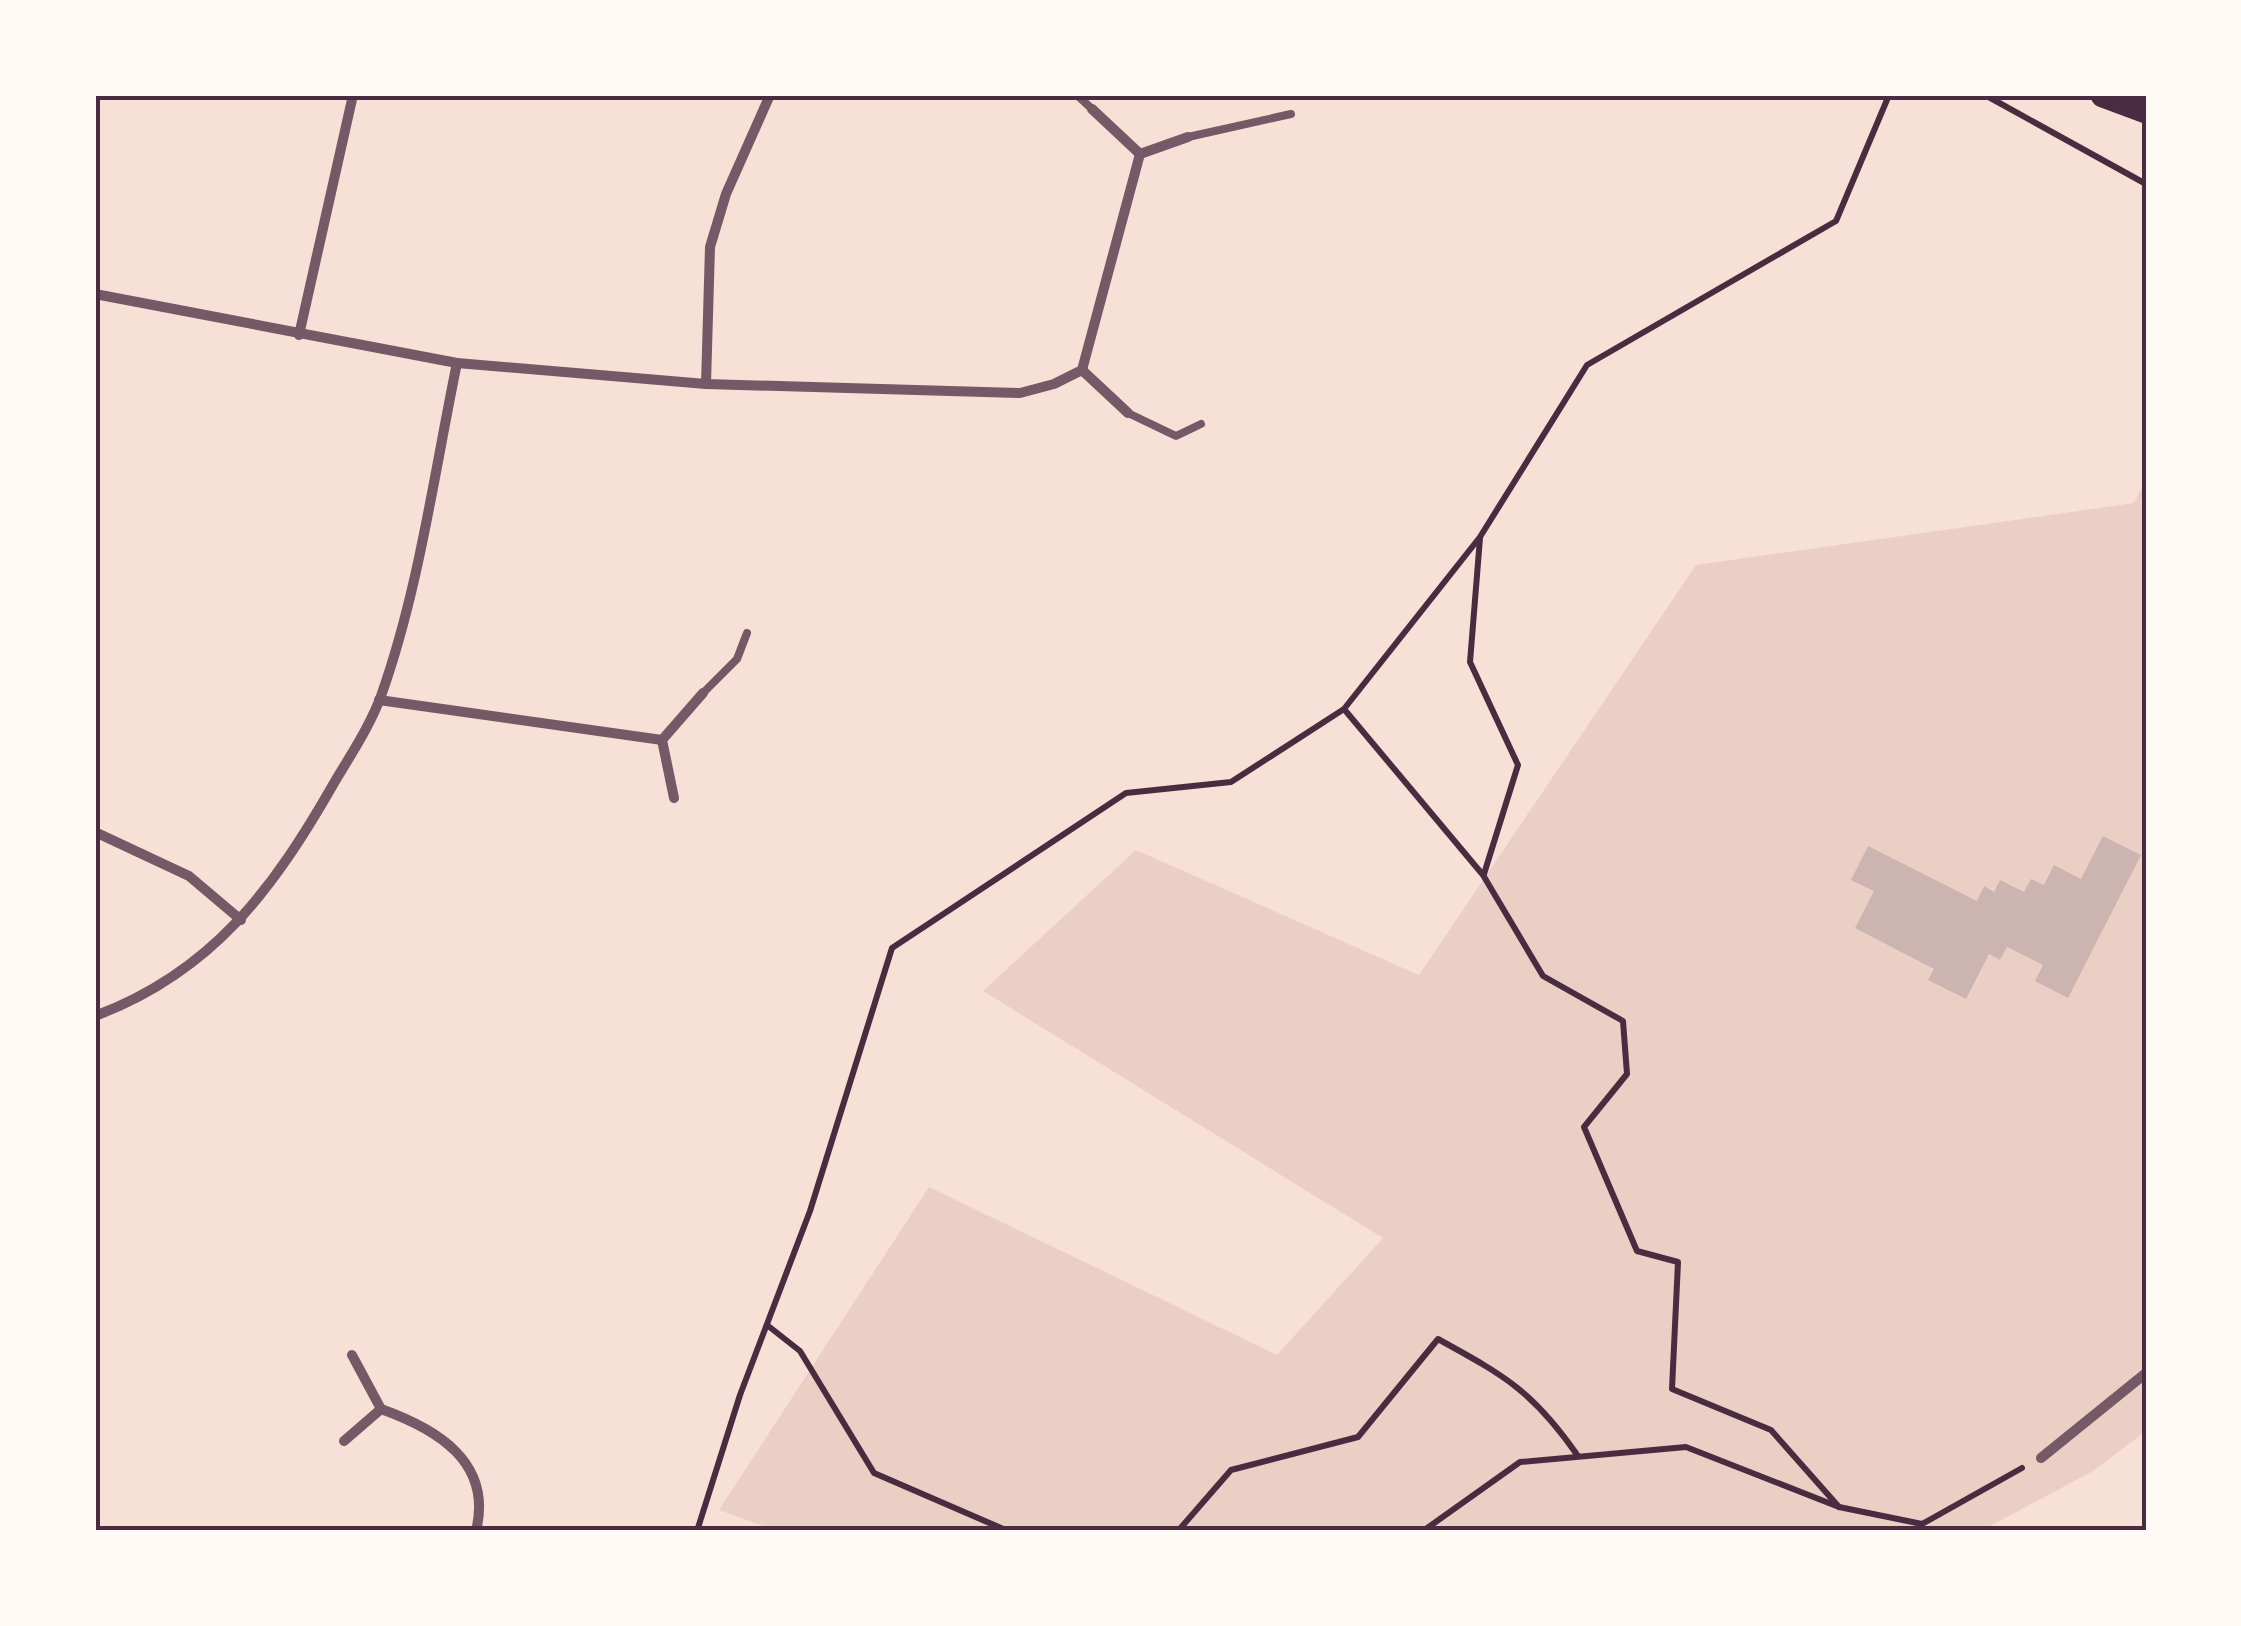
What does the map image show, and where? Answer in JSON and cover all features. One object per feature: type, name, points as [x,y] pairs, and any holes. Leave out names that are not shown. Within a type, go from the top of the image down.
[{"type":"main road","points":[[2102,95],[2146,110]]},
{"type":"street","points":[[299,335],[352,95]]},
{"type":"street","points":[[706,384],[710,247],[726,194],[770,95]]},
{"type":"street","points":[[1092,109],[1140,154]]},
{"type":"street","points":[[1140,154],[1188,137]]},
{"type":"street","points":[[95,294],[456,363],[706,384],[1020,394],[1082,370],[1140,154]]},
{"type":"street","points":[[95,1016],[181,971],[241,920],[294,852],[380,700],[408,606],[456,363]]},
{"type":"street","points":[[1082,370],[1128,413]]},
{"type":"street","points":[[662,740],[704,693]]},
{"type":"street","points":[[380,700],[662,740]]},
{"type":"street","points":[[662,740],[674,798]]},
{"type":"street","points":[[95,832],[189,876],[241,920]]},
{"type":"street","points":[[352,1355],[382,1409],[425,1424],[459,1454],[478,1492],[481,1512],[476,1531]]},
{"type":"street","points":[[2041,1458],[2146,1373]]},
{"type":"street","points":[[344,1441],[382,1409]]},
{"type":"lane","points":[[1077,95],[1092,109]]},
{"type":"lane","points":[[1188,137],[1290,114]]},
{"type":"lane","points":[[1128,413],[1176,436],[1201,424]]},
{"type":"lane","points":[[704,693],[737,659],[747,633]]},
{"type":"path","points":[[697,1531],[810,1211],[892,948],[1126,793],[1231,782],[1344,709],[1480,537],[1587,365],[1836,221],[1889,95]]},
{"type":"path","points":[[1985,95],[2146,184]]},
{"type":"path","points":[[1480,537],[1470,662],[1518,764],[1483,875]]},
{"type":"path","points":[[1344,709],[1483,875],[1543,976],[1623,1020],[1628,1074],[1584,1127],[1637,1251],[1678,1262],[1672,1389],[1772,1430],[1840,1507]]},
{"type":"path","points":[[767,1325],[800,1351],[874,1473],[1008,1531]]},
{"type":"path","points":[[1178,1531],[1231,1470],[1358,1437],[1438,1339],[1515,1382],[1554,1422],[1578,1456]]},
{"type":"path","points":[[1423,1531],[1520,1462],[1686,1447],[1840,1507],[1922,1524],[2041,1458]]},
{"type":"shaded area","points":[[2146,479],[2146,1431],[2093,1471],[1981,1531],[777,1531],[719,1510],[929,1187],[1277,1355],[1383,1238],[983,991],[1136,850],[1419,975],[1696,565],[2134,503]]},
{"type":"building","points":[[2103,836],[2141,855],[2068,998],[2035,981],[2043,965],[2007,947],[2000,960],[1989,954],[1966,999],[1928,980],[1934,969],[1855,928],[1874,891],[1851,880],[1868,846],[1977,901],[1984,886],[1994,892],[2000,880],[2024,892],[2031,879],[2044,885],[2054,865],[2081,879]]}]
